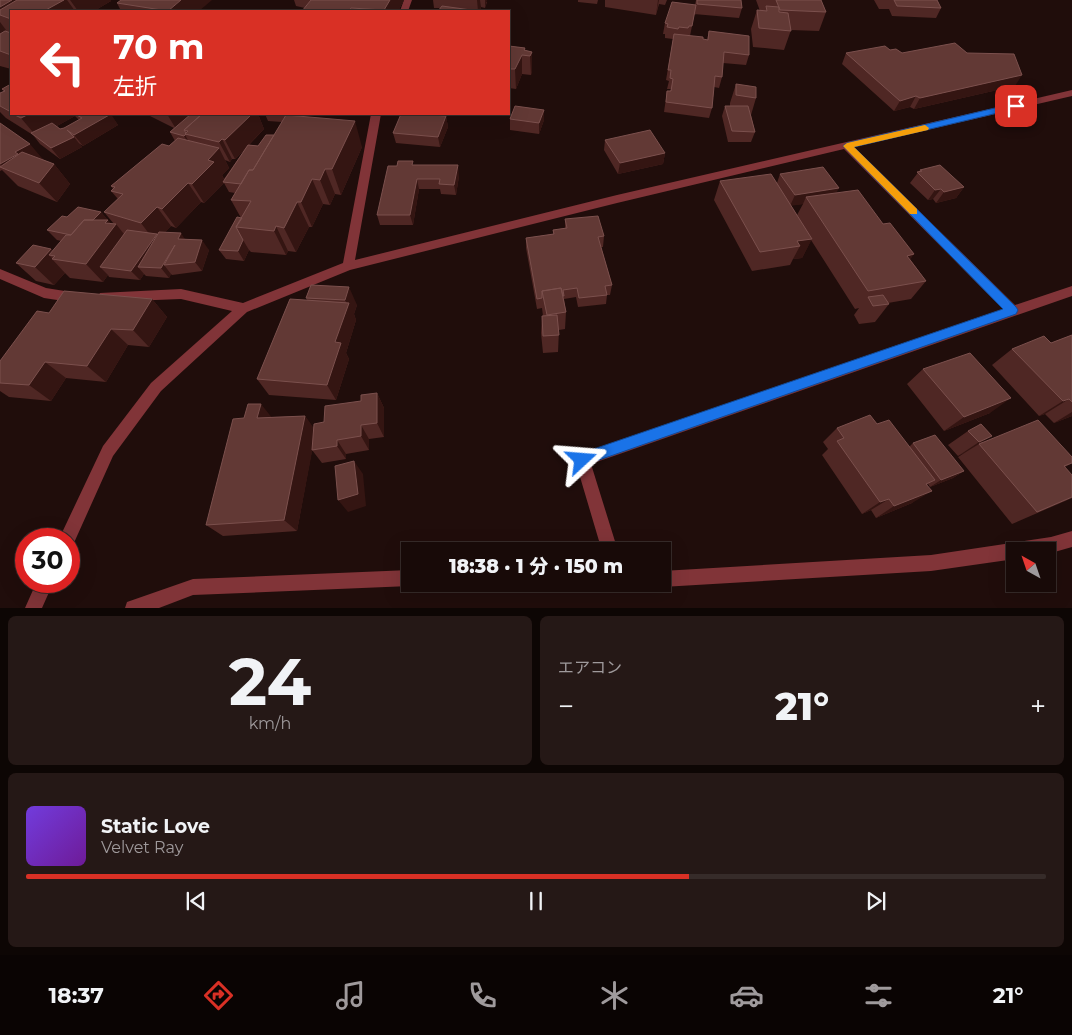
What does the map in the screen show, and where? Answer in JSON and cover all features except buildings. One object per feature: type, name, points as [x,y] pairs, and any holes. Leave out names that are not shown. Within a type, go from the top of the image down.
[{"type":"street","points":[[72,528],[108,451],[156,388],[243,308],[348,266],[617,199],[1072,93]]},
{"type":"street","points":[[348,266],[376,115]]},
{"type":"street","points":[[847,146],[1012,310]]},
{"type":"street","points":[[0,274],[44,293],[73,298],[181,294],[243,308]]},
{"type":"street","points":[[607,542],[582,460],[1012,310],[1072,291]]},
{"type":"street","points":[[671,578],[931,563],[1051,545],[1072,538]]},
{"type":"street","points":[[132,608],[193,587],[401,578]]},
{"type":"street","points":[[34,608],[41,593]]},
{"type":"slow traffic","points":[[913,211],[847,146],[925,128]]},
{"type":"route","points":[[582,460],[1012,310],[847,146],[1016,106]]}]
